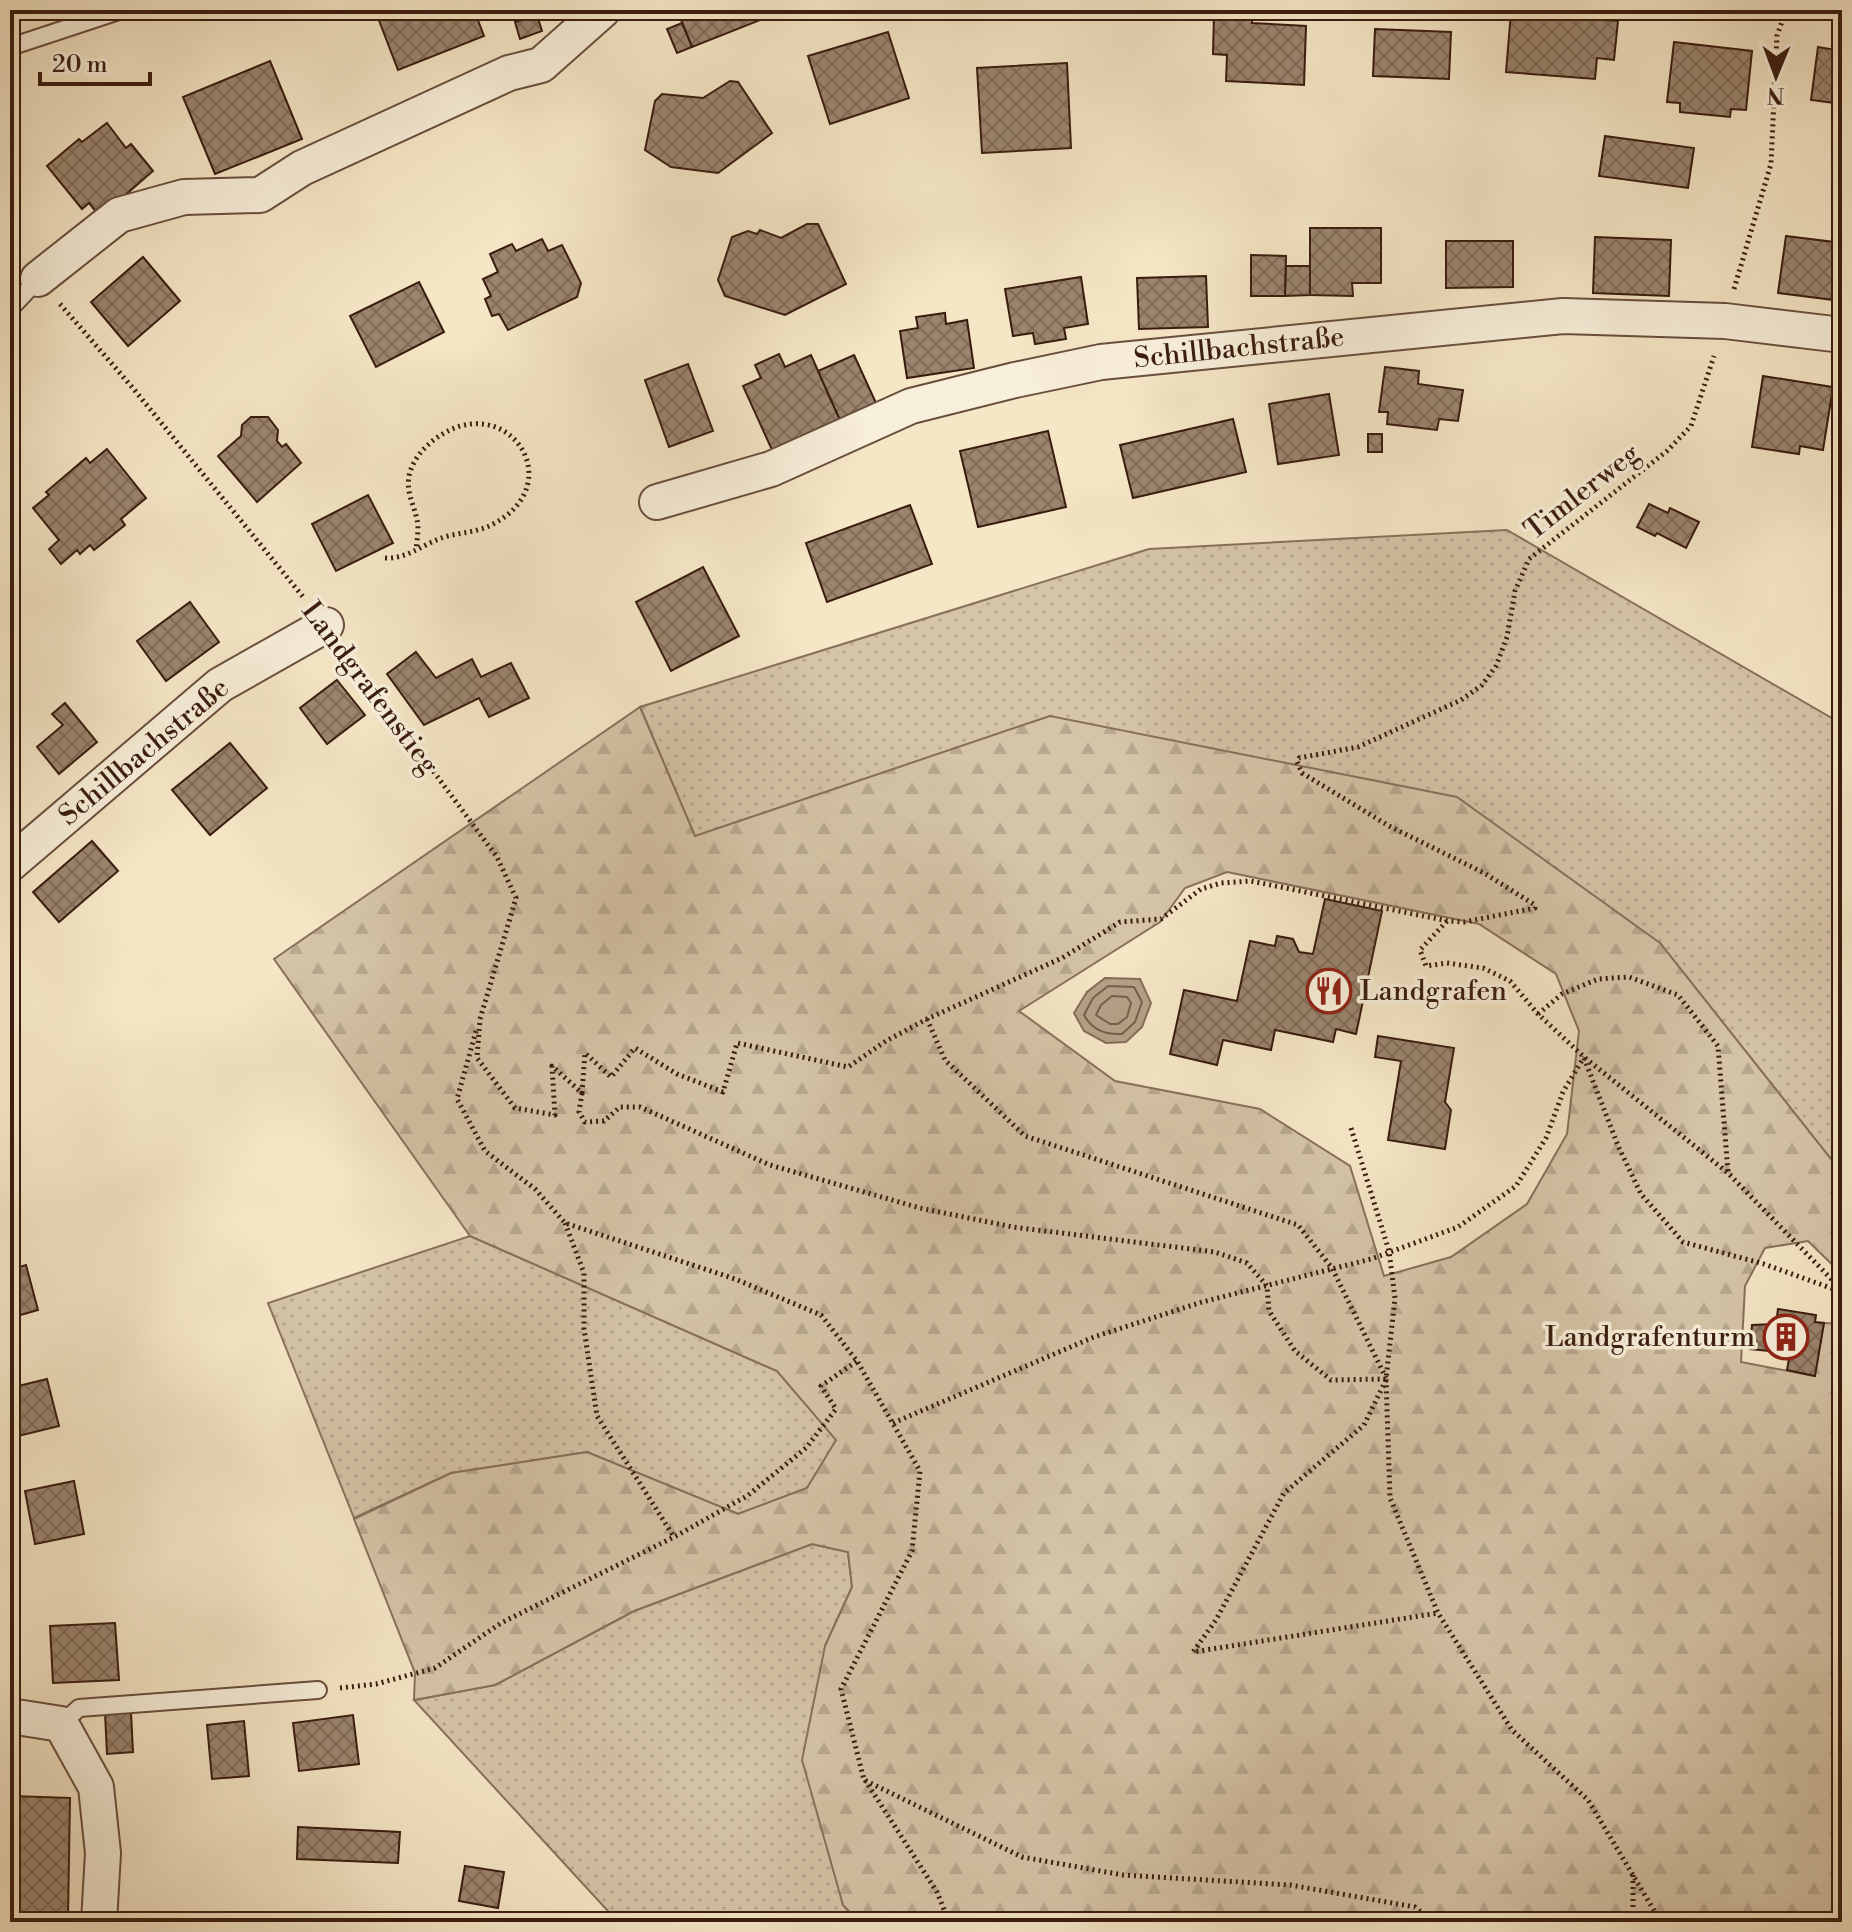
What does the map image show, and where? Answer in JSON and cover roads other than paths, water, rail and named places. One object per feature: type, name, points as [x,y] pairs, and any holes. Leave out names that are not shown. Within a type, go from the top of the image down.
[{"type":"street","points":[[38,279],[119,215],[184,197],[260,195],[302,168],[509,73],[541,65],[603,10]]},
{"type":"street","name":"Schillbachstraße","points":[[657,502],[771,469],[911,406],[1101,362],[1563,316],[1725,321],[1842,335]]},
{"type":"street","name":"Schillbachstraße","points":[[10,864],[220,685],[326,625]]},
{"type":"street","points":[[10,1716],[61,1724],[96,1787],[103,1853],[99,1922]]},
{"type":"lane","points":[[10,47],[122,10]]},
{"type":"lane","points":[[10,309],[38,279]]},
{"type":"lane","points":[[61,1724],[79,1708],[318,1690]]},
{"type":"water","points":[[1105,978],[1140,979],[1151,1003],[1142,1027],[1126,1042],[1106,1043],[1084,1031],[1074,1013],[1087,992]]},
{"type":"place","name":"Landgrafen","points":[[1329,991]]},
{"type":"place","name":"Landgrafenturm","points":[[1786,1337]]}]
